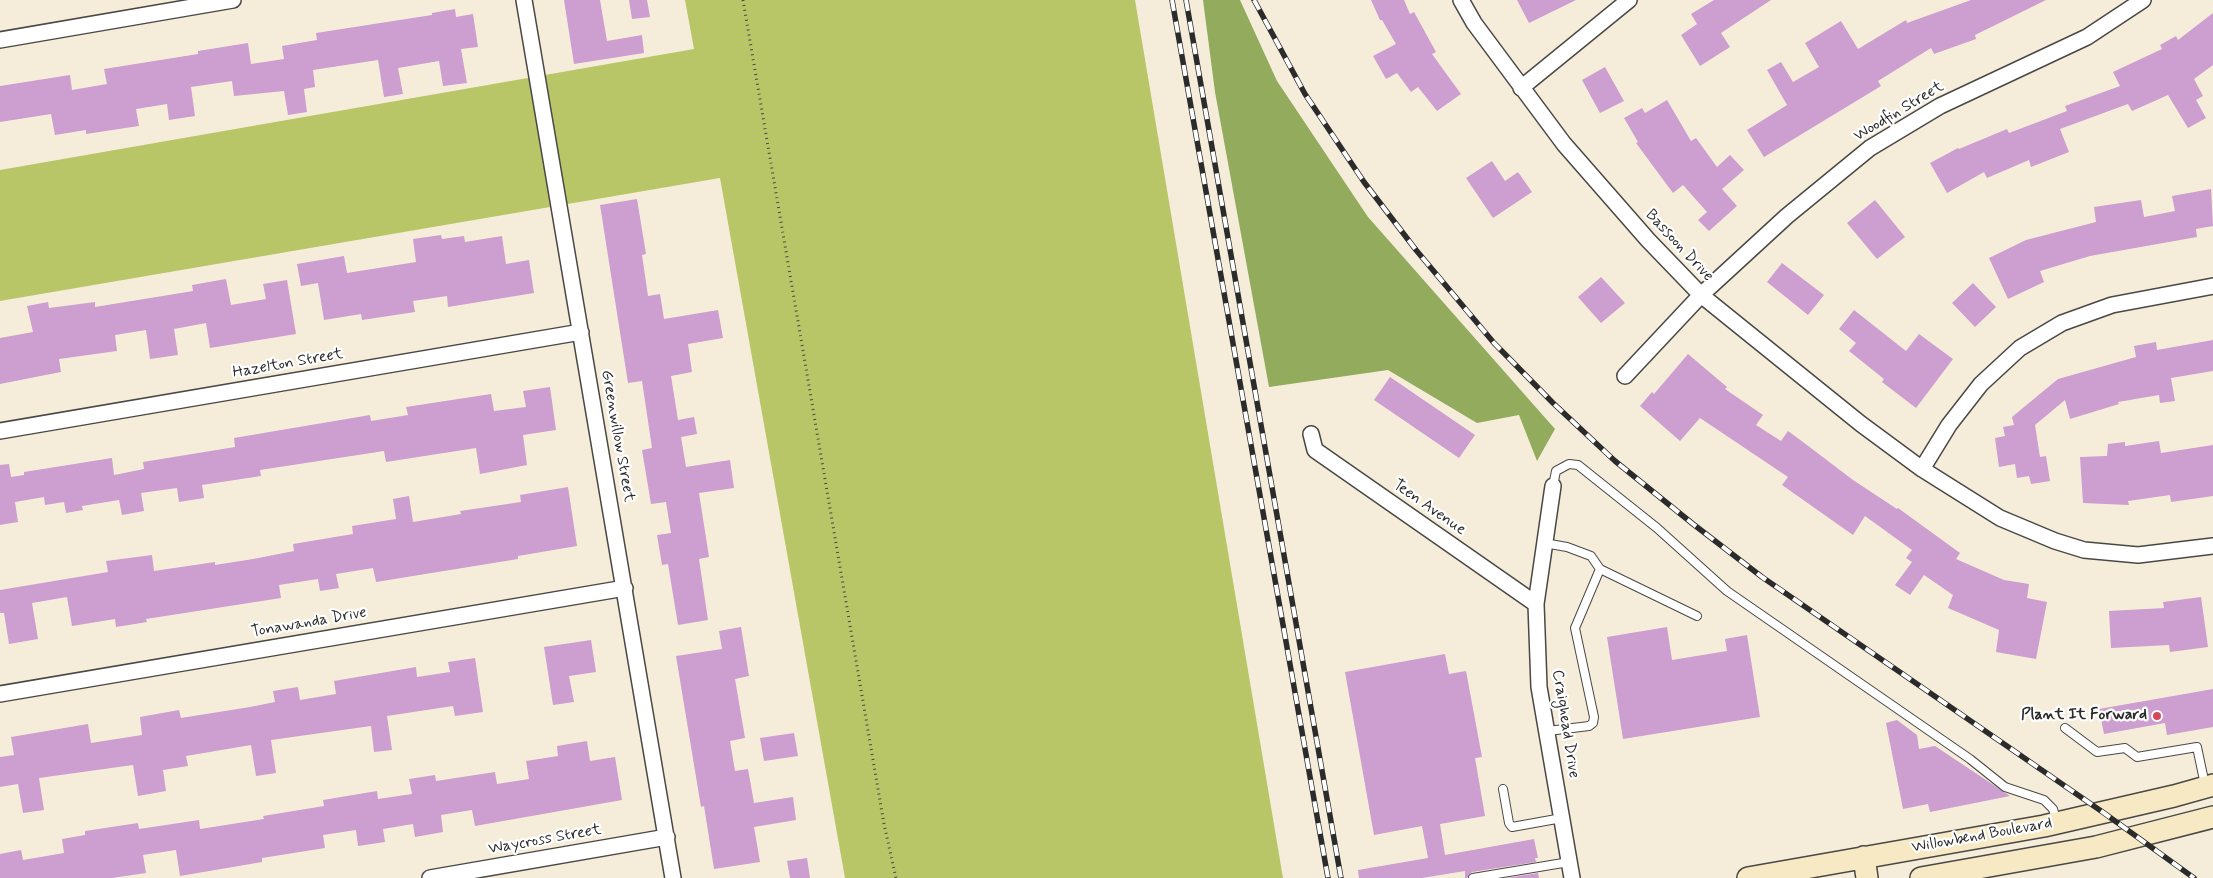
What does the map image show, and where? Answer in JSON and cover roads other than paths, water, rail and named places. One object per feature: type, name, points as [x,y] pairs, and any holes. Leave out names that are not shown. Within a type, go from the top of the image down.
[{"type":"main road","name":"Willowbend Boulevard","points":[[1748,878],[1865,868],[2174,796],[2209,786]]},
{"type":"main road","points":[[2174,796],[2180,827]]},
{"type":"main road","name":"Willowbend Boulevard","points":[[1921,878],[2047,857],[2180,827],[2213,817]]},
{"type":"street","points":[[0,40],[233,0]]},
{"type":"street","name":"Greenwillow Street","points":[[524,0],[674,878]]},
{"type":"street","name":"Bassoon Drive","points":[[1461,0],[1474,23],[1564,144],[1648,240],[1701,296],[1822,394],[1922,468],[2000,518],[2055,541],[2084,550],[2138,556],[2213,546]]},
{"type":"street","points":[[1521,88],[1629,0]]},
{"type":"street","name":"Woodfin Street","points":[[1701,296],[1787,216],[1870,148],[1940,106],[2087,37],[2144,0]]},
{"type":"street","points":[[1922,468],[1948,425],[1981,384],[2020,348],[2062,323],[2112,305],[2213,286]]},
{"type":"street","points":[[1625,376],[1701,296]]},
{"type":"street","name":"Hazelton Street","points":[[0,431],[581,332]]},
{"type":"street","name":"Teen Avenue","points":[[1311,434],[1315,450],[1536,604]]},
{"type":"street","name":"Craighead Drive","points":[[1553,486],[1536,604],[1539,687],[1572,878]]},
{"type":"street","name":"Tonawanda Drive","points":[[0,694],[624,588]]},
{"type":"street","name":"Waycross Street","points":[[430,878],[667,837]]},
{"type":"lane","points":[[1553,486],[1556,471],[1569,464],[1578,465],[1650,522],[1727,591],[1962,753],[2005,787],[2044,800],[2053,809],[2057,823]]},
{"type":"lane","points":[[1544,543],[1568,547],[1591,556],[1600,569],[1697,616]]},
{"type":"lane","points":[[1548,731],[1589,726],[1594,717],[1575,628],[1600,569]]},
{"type":"lane","points":[[2065,728],[2097,752],[2125,748],[2138,757],[2197,746],[2209,786]]},
{"type":"lane","points":[[1503,790],[1509,823],[1512,826],[1562,818]]},
{"type":"lane","points":[[1473,878],[1569,862]]},
{"type":"railway","points":[[1172,0],[1328,878]]},
{"type":"railway","points":[[1186,0],[1341,878]]},
{"type":"railway","points":[[1254,0],[1305,94],[1364,182],[1416,250],[1494,343],[1553,403],[1615,461],[1762,577],[2104,813],[2194,878]]},
{"type":"place","name":"Plant It Forward","points":[[2157,716]]}]
